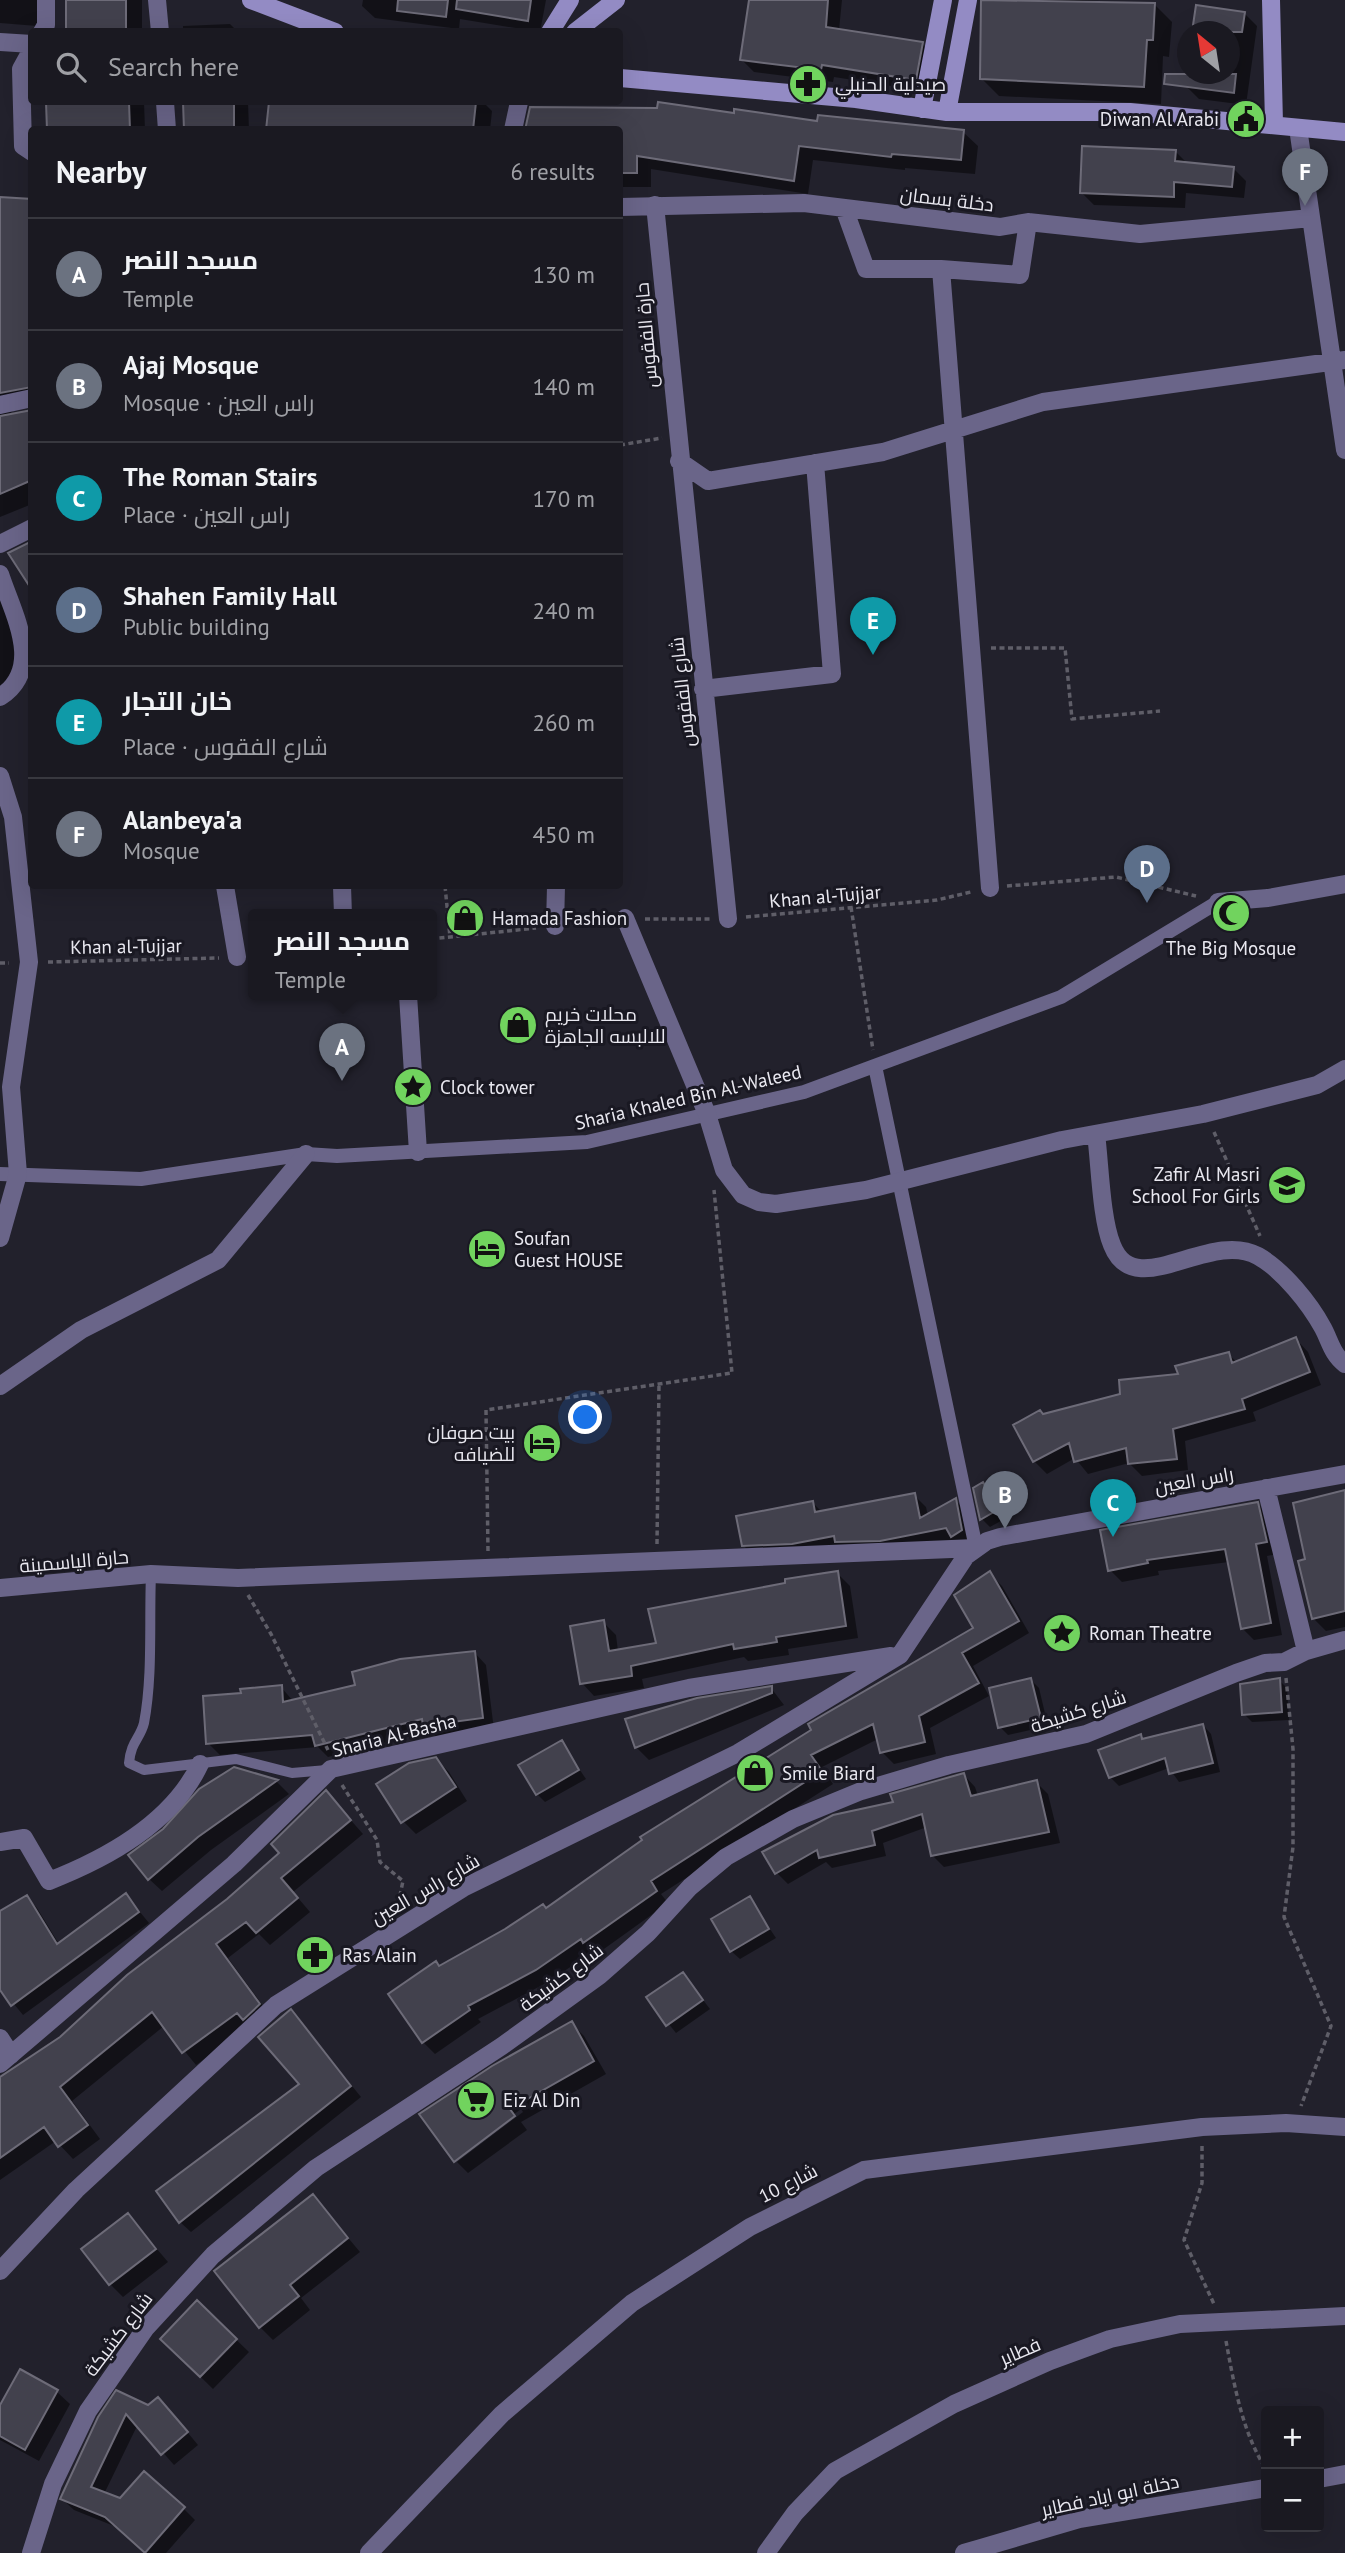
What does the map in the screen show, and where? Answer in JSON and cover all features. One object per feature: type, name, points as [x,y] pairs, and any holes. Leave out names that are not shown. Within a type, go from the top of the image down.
[{"type":"main road","points":[[251,0],[324,28]]},
{"type":"main road","points":[[552,28],[570,0]]},
{"type":"main road","points":[[580,28],[616,0]]},
{"type":"main road","points":[[922,109],[943,0]]},
{"type":"main road","points":[[947,112],[968,0]]},
{"type":"main road","points":[[1271,0],[1274,123]]},
{"type":"main road","points":[[623,78],[856,99],[947,112],[1130,112],[1274,123],[1345,132]]},
{"type":"street","points":[[44,28],[46,0]]},
{"type":"street","points":[[157,0],[160,28]]},
{"type":"street","points":[[0,42],[28,46]]},
{"type":"street","points":[[28,55],[22,69],[23,146],[28,149]]},
{"type":"street","points":[[164,105],[166,126]]},
{"type":"street","points":[[514,126],[518,105]]},
{"type":"street","points":[[1298,128],[1311,218],[1339,360],[1345,450]]},
{"type":"street","name":"دخلة بسمان","points":[[623,206],[804,203],[1000,227],[1028,222],[1140,234],[1311,218]]},
{"type":"street","name":"حارة الفقوس","points":[[655,205],[679,461]]},
{"type":"street","points":[[844,208],[866,269],[941,269],[1020,275],[1028,222]]},
{"type":"street","points":[[941,269],[989,888]]},
{"type":"street","points":[[679,461],[708,481],[883,452],[1044,402],[1339,360]]},
{"type":"street","points":[[0,405],[28,399]]},
{"type":"street","name":"شارع الفقوس","points":[[679,461],[728,919]]},
{"type":"street","points":[[703,689],[832,674],[815,463]]},
{"type":"street","points":[[0,544],[28,530]]},
{"type":"street","points":[[0,574],[25,658],[18,682],[0,697]]},
{"type":"street","points":[[0,776],[13,817],[29,962],[11,1087],[9,1174],[0,1238]]},
{"type":"street","points":[[1218,902],[1268,898],[1345,884]]},
{"type":"street","points":[[226,889],[237,957]]},
{"type":"street","points":[[342,889],[343,909]]},
{"type":"street","points":[[555,926],[556,889]]},
{"type":"street","name":"Sharia Khaled Bin Al-Waleed","points":[[9,1174],[141,1179],[306,1154],[337,1156],[587,1142],[804,1092],[1061,997],[1218,902]]},
{"type":"street","points":[[625,918],[706,1114],[731,1183],[743,1195],[759,1202],[776,1204],[866,1190],[1096,1134],[1203,1114],[1317,1086],[1345,1069]]},
{"type":"street","points":[[408,1000],[418,1152]]},
{"type":"street","points":[[875,1066],[975,1548]]},
{"type":"street","points":[[1096,1134],[1110,1242],[1125,1263],[1137,1268],[1155,1269],[1232,1248],[1257,1255],[1278,1272],[1295,1292],[1322,1327],[1335,1354],[1345,1364]]},
{"type":"street","points":[[0,1386],[82,1330],[218,1260],[306,1154]]},
{"type":"street","name":"راس العين","points":[[900,1655],[961,1563],[975,1548],[1000,1537],[1345,1474]]},
{"type":"street","points":[[1266,1488],[1306,1651]]},
{"type":"street","name":"حارة الياسمينة","points":[[0,1588],[150,1574],[238,1578],[975,1548]]},
{"type":"street","name":"شارع كشيكة","points":[[31,2553],[53,2484],[88,2411],[145,2329],[195,2273],[259,2214],[316,2168],[512,2039],[599,1976],[648,1933],[690,1887],[726,1857],[793,1819],[861,1791],[949,1765],[1086,1734],[1236,1673],[1265,1663],[1284,1662],[1306,1651],[1345,1640]]},
{"type":"street","name":"Sharia Al-Basha","points":[[5,2059],[234,1864],[331,1769],[689,1688],[900,1655]]},
{"type":"street","name":"شارع راس العين","points":[[0,2271],[76,2190],[276,2005],[463,1888],[738,1753],[900,1655]]},
{"type":"street","points":[[0,1842],[24,1838],[49,1881],[90,1865],[134,1838],[188,1790],[200,1764]]},
{"type":"street","points":[[0,2038],[5,2059]]},
{"type":"street","name":"شارع 10","points":[[369,2553],[502,2414],[598,2329],[705,2253],[798,2201],[878,2166],[1202,2127],[1294,2124],[1345,2127]]},
{"type":"street","name":"فطاير","points":[[766,2553],[795,2513],[835,2471],[954,2404],[1019,2374],[1110,2339],[1155,2328],[1222,2320],[1345,2316]]},
{"type":"street","points":[[1324,2478],[1345,2474]]},
{"type":"street","name":"دخلة ابو اياد فطاير","points":[[964,2553],[1014,2546],[1079,2519],[1261,2489]]},
{"type":"lane","points":[[150,1574],[147,1696],[143,1726],[131,1746],[129,1763],[144,1770],[236,1759],[292,1773],[331,1769]]},
{"type":"path","points":[[623,444],[676,435]]},
{"type":"path","points":[[971,648],[1065,648],[1072,719],[1160,712]]},
{"type":"path","name":"Khan al-Tujjar","points":[[437,938],[625,918],[728,919],[937,900],[989,888],[1116,877],[1218,902]]},
{"type":"path","points":[[445,889],[450,937]]},
{"type":"path","points":[[851,907],[875,1066]]},
{"type":"path","name":"Khan al-Tujjar","points":[[0,963],[237,957]]},
{"type":"path","points":[[1203,1114],[1231,1166],[1267,1246]]},
{"type":"path","points":[[488,1567],[486,1410],[732,1373],[713,1182]]},
{"type":"path","points":[[657,1560],[659,1384]]},
{"type":"path","points":[[1284,1662],[1293,1749],[1293,1847],[1284,1917],[1331,2026],[1294,2124]]},
{"type":"path","points":[[1202,2127],[1202,2183],[1184,2241],[1222,2320],[1234,2386],[1261,2460]]},
{"type":"building","points":[[66,0],[126,0],[126,28],[66,28]]},
{"type":"building","points":[[398,0],[448,0],[446,17],[397,11]]},
{"type":"building","points":[[457,0],[531,0],[528,21],[456,9]]},
{"type":"building","points":[[749,0],[828,0],[826,27],[923,42],[916,80],[822,65],[821,70],[740,60]]},
{"type":"building","points":[[981,0],[1155,3],[1153,40],[1147,40],[1144,87],[980,79]]},
{"type":"building","points":[[1196,5],[1245,12],[1242,32],[1240,21],[1194,21]]},
{"type":"building","points":[[1165,74],[1177,74],[1177,84],[1235,84],[1234,93],[1164,84]]},
{"type":"building","points":[[658,102],[817,121],[818,115],[964,130],[961,160],[892,154],[891,157],[799,146],[794,181],[637,156],[637,173],[623,173],[623,126],[526,126],[530,107],[657,108]]},
{"type":"building","points":[[46,105],[129,105],[130,126],[47,126]]},
{"type":"building","points":[[183,105],[234,105],[234,126],[184,126]]},
{"type":"building","points":[[269,105],[476,105],[473,126],[266,126]]},
{"type":"building","points":[[1082,146],[1176,150],[1175,161],[1234,167],[1232,187],[1174,182],[1174,197],[1080,193]]},
{"type":"building","points":[[0,197],[28,199],[28,388],[0,393]]},
{"type":"building","points":[[28,411],[28,482],[0,494],[0,416]]},
{"type":"building","points":[[28,543],[28,584],[8,553]]},
{"type":"building","points":[[1296,1337],[1310,1372],[1242,1399],[1245,1409],[1173,1429],[1177,1459],[1128,1464],[1126,1448],[1074,1462],[1069,1443],[1033,1462],[1013,1425],[1040,1410],[1043,1414],[1120,1394],[1119,1380],[1178,1374],[1175,1366],[1229,1352],[1232,1363]]},
{"type":"building","points":[[983,1482],[999,1509],[980,1520],[973,1488]]},
{"type":"building","points":[[1345,1490],[1345,1611],[1312,1619],[1298,1561],[1305,1559],[1293,1503]]},
{"type":"building","points":[[915,1493],[920,1518],[956,1498],[962,1530],[951,1537],[946,1528],[880,1541],[835,1542],[834,1536],[792,1544],[742,1546],[736,1516],[813,1501],[815,1512]]},
{"type":"building","points":[[1258,1502],[1267,1542],[1256,1544],[1271,1623],[1241,1629],[1225,1549],[1147,1560],[1148,1563],[1108,1571],[1100,1530]]},
{"type":"building","points":[[838,1571],[846,1626],[776,1637],[777,1642],[734,1649],[733,1644],[631,1666],[632,1676],[580,1684],[570,1626],[604,1620],[609,1651],[656,1643],[648,1609],[785,1583],[785,1579]]},
{"type":"building","points":[[990,1571],[1019,1621],[962,1653],[979,1683],[919,1716],[925,1742],[880,1753],[873,1724],[811,1755],[822,1771],[651,1881],[657,1891],[583,1943],[581,1939],[536,1970],[468,2006],[470,2010],[422,2043],[388,1994],[436,1961],[439,1966],[543,1904],[546,1908],[642,1840],[640,1837],[811,1730],[808,1724],[973,1628],[954,1595]]},
{"type":"building","points":[[475,1651],[483,1718],[423,1726],[422,1719],[315,1746],[312,1735],[206,1744],[203,1696],[241,1693],[240,1689],[282,1685],[283,1702],[355,1685],[352,1672],[400,1659]]},
{"type":"building","points":[[1031,1678],[1041,1718],[998,1728],[989,1688]]},
{"type":"building","points":[[1280,1678],[1282,1712],[1242,1715],[1240,1684]]},
{"type":"building","points":[[772,1686],[772,1693],[635,1748],[625,1719],[697,1698]]},
{"type":"building","points":[[1203,1724],[1213,1763],[1169,1774],[1165,1758],[1109,1778],[1098,1750],[1141,1734],[1142,1739]]},
{"type":"building","points":[[562,1740],[579,1770],[536,1795],[518,1765]]},
{"type":"building","points":[[436,1757],[456,1787],[401,1823],[376,1784],[409,1763]]},
{"type":"building","points":[[234,1767],[278,1780],[198,1837],[148,1880],[128,1855],[163,1829],[199,1789]]},
{"type":"building","points":[[964,1773],[971,1796],[1037,1780],[1049,1832],[931,1856],[922,1814],[872,1831],[875,1845],[819,1858],[817,1850],[775,1874],[762,1852],[833,1815],[893,1802],[890,1794]]},
{"type":"building","points":[[326,1790],[351,1820],[281,1878],[298,1898],[256,1933],[246,1922],[216,1944],[260,2004],[243,2020],[237,2013],[182,2053],[152,2012],[60,2087],[88,2125],[58,2147],[44,2127],[0,2158],[0,2077],[60,2037],[127,1975],[227,1899],[279,1853],[271,1844]]},
{"type":"building","points":[[126,1893],[139,1912],[11,2006],[0,1990],[0,1911],[27,1895],[57,1944]]},
{"type":"building","points":[[750,1896],[769,1929],[730,1952],[711,1919]]},
{"type":"building","points":[[683,1972],[703,2000],[666,2026],[646,1997]]},
{"type":"building","points":[[291,2009],[351,2086],[179,2223],[156,2191],[299,2084],[258,2037]]},
{"type":"building","points":[[572,2021],[594,2061],[510,2109],[515,2116],[454,2162],[419,2114],[492,2066]]},
{"type":"building","points":[[313,2194],[348,2238],[290,2285],[299,2296],[259,2328],[214,2271]]},
{"type":"building","points":[[128,2213],[156,2249],[109,2285],[81,2249]]},
{"type":"building","points":[[197,2300],[237,2339],[200,2377],[160,2339]]},
{"type":"building","points":[[20,2369],[58,2390],[25,2450],[0,2436],[0,2405]]},
{"type":"building","points":[[116,2390],[148,2405],[158,2397],[188,2432],[161,2455],[126,2414],[91,2487],[120,2498],[144,2471],[185,2507],[145,2553],[105,2517],[60,2499],[98,2417]]},
{"type":"place","name":"صيدلية الحنبلي","points":[[808,84]]},
{"type":"place","name":"Diwan Al Arabi","points":[[1246,119]]},
{"type":"place","name":"Alanbeya'a","points":[[1305,206]]},
{"type":"place","name":"خان التجار","points":[[873,655]]},
{"type":"place","name":"Shahen Family Hall","points":[[1147,903]]},
{"type":"place","name":"The Big Mosque","points":[[1231,913]]},
{"type":"place","name":"Hamada Fashion","points":[[465,918]]},
{"type":"place","name":"محلات خريم للالبسه الجاهزة","points":[[518,1025]]},
{"type":"place","name":"مسجد النصر","points":[[342,1081]]},
{"type":"place","name":"Clock tower","points":[[413,1087]]},
{"type":"place","name":"Zafir Al Masri School For Girls","points":[[1287,1185]]},
{"type":"place","name":"Soufan Guest HOUSE","points":[[487,1249]]},
{"type":"place","name":"بيت صوفان للضيافه","points":[[542,1443]]},
{"type":"place","name":"Ajaj Mosque","points":[[1005,1529]]},
{"type":"place","name":"The Roman Stairs","points":[[1113,1537]]},
{"type":"place","name":"Roman Theatre","points":[[1062,1633]]},
{"type":"place","name":"Smile Biard","points":[[755,1773]]},
{"type":"place","name":"Ras Alain","points":[[315,1955]]},
{"type":"place","name":"Eiz Al Din","points":[[476,2100]]}]
